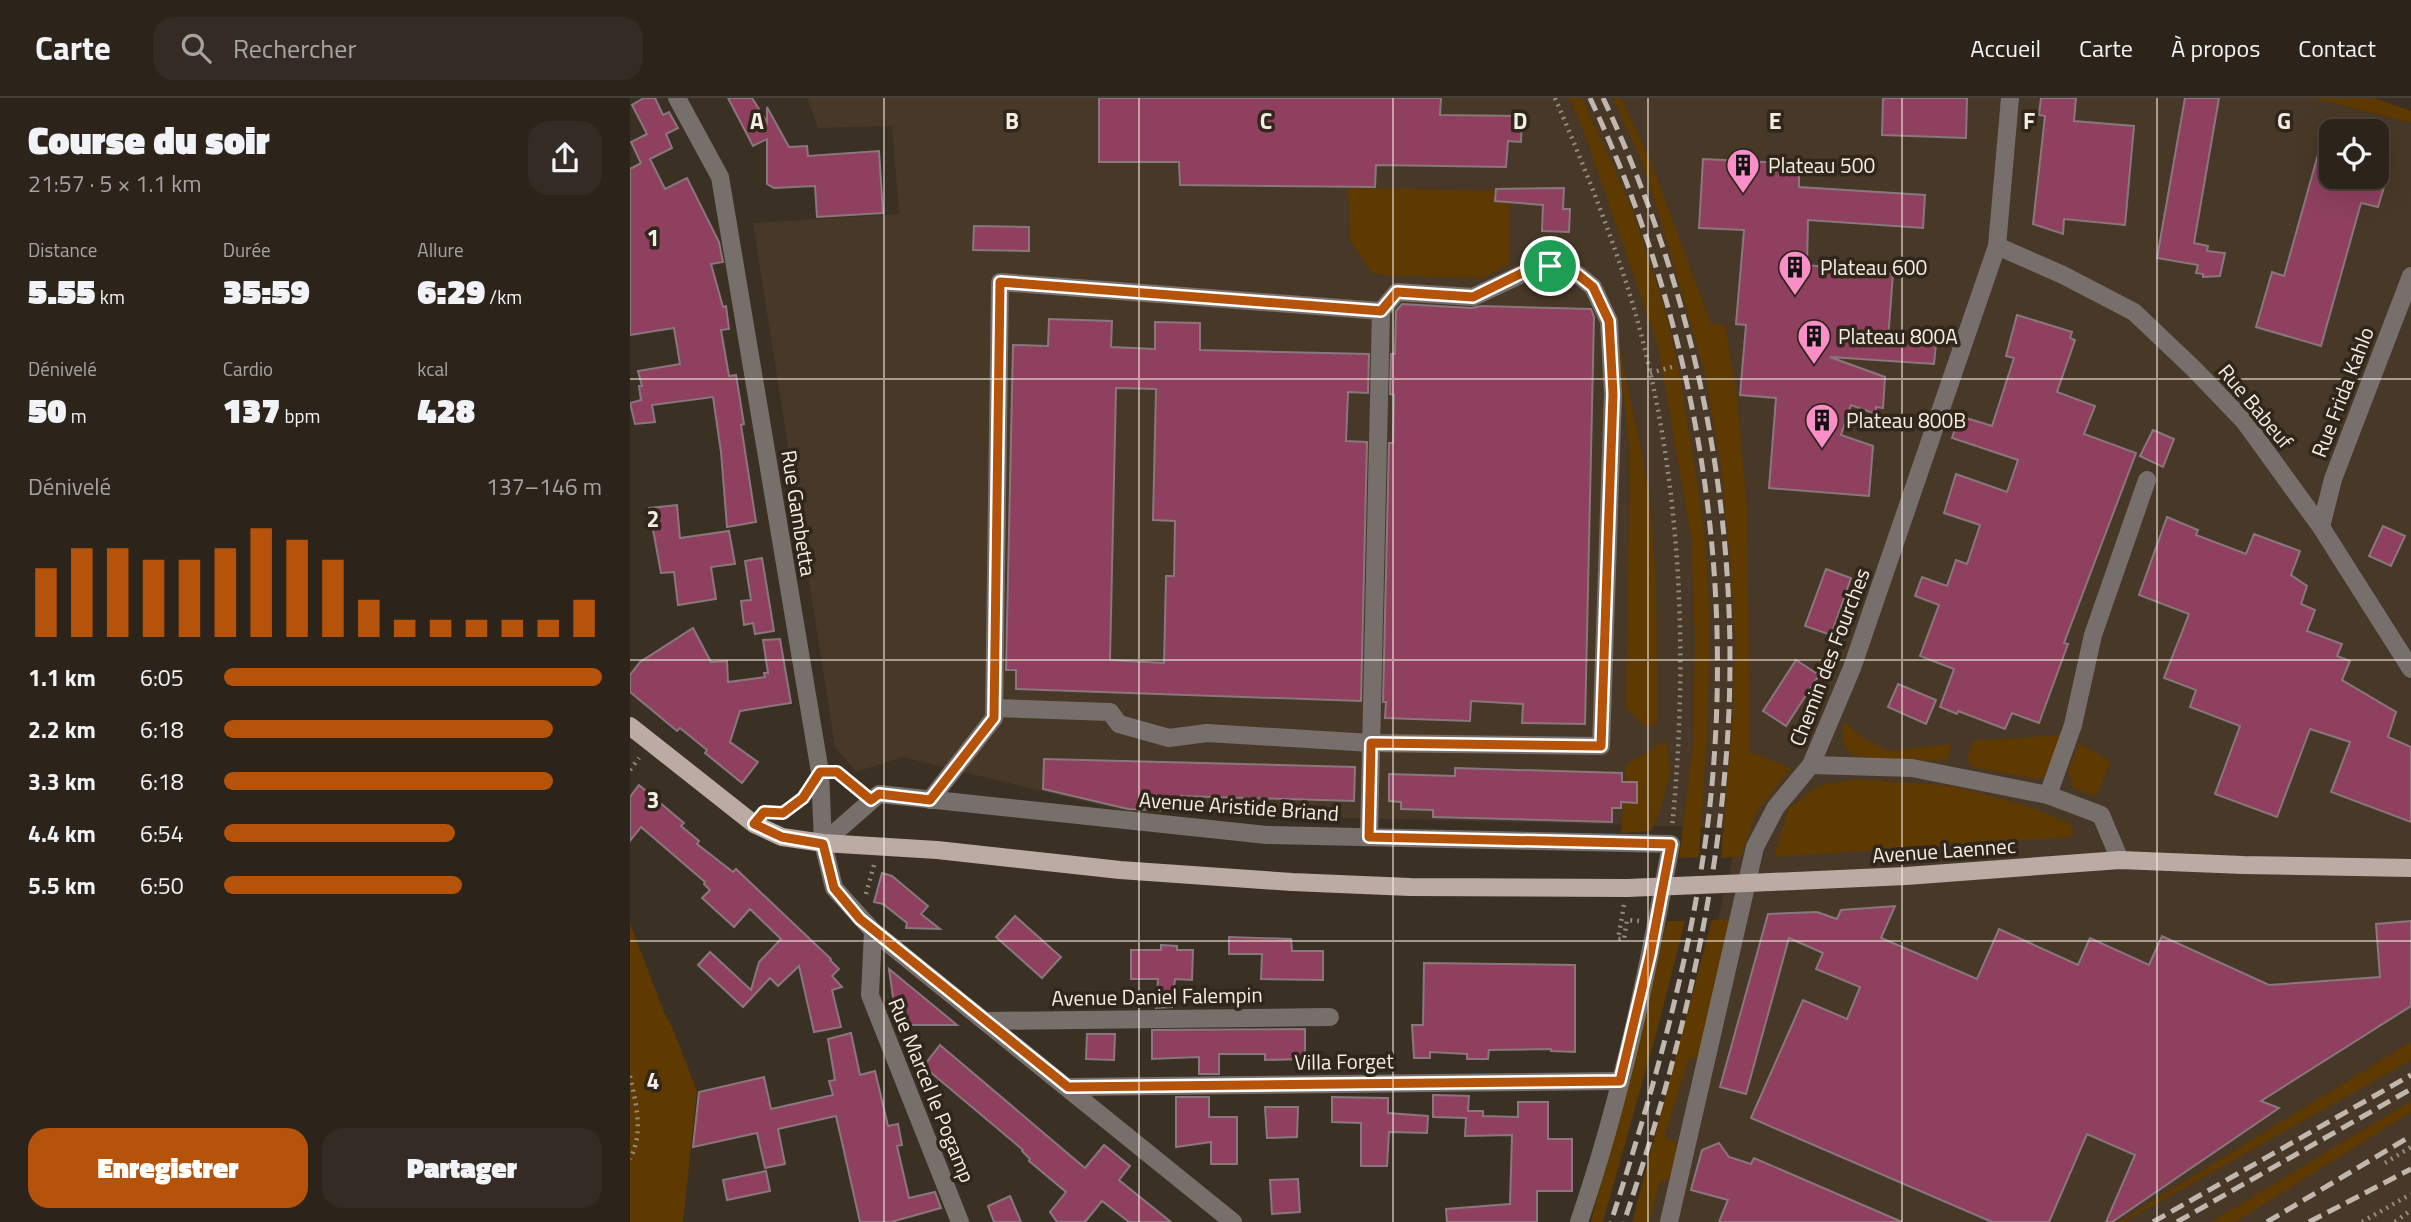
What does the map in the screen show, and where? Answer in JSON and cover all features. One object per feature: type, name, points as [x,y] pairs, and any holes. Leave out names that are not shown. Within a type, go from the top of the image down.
[{"type":"main road","points":[[630,726],[754,824],[782,837],[823,844],[881,846]]},
{"type":"main road","name":"Avenue Laennec","points":[[881,846],[1120,870],[1410,887],[1628,888],[1906,876],[2120,860],[2411,868]]},
{"type":"street","name":"Rue Gambetta","points":[[677,98],[720,177],[820,772],[823,844],[834,888],[867,925]]},
{"type":"street","name":"Chemin des Fourches","points":[[1669,1222],[1755,847],[1776,807],[1811,765],[1852,668],[1997,246],[2010,98]]},
{"type":"street","name":"Rue Babeuf","points":[[1997,246],[2063,275],[2134,312],[2245,421],[2321,527],[2411,669]]},
{"type":"street","points":[[995,708],[1110,712],[1119,724],[1169,738],[1207,733],[1371,743],[1601,746],[1613,394],[1609,321],[1593,287],[1571,269],[1550,266],[1532,268],[1473,297],[1397,292],[1381,311],[1371,743],[1369,837]]},
{"type":"street","name":"Rue Frida Kahlo","points":[[2321,527],[2333,479],[2411,276]]},
{"type":"street","points":[[930,800],[994,718],[1000,282],[1381,311]]},
{"type":"street","points":[[2049,795],[2073,725],[2093,635],[2147,480]]},
{"type":"street","points":[[1811,765],[1912,768],[2049,795],[2101,815],[2120,860]]},
{"type":"street","name":"Avenue Aristide Briand","points":[[871,800],[879,794],[1267,835],[1671,844]]},
{"type":"street","points":[[823,844],[871,800]]},
{"type":"street","points":[[1579,1222],[1603,1146],[1648,968],[1671,844]]},
{"type":"street","points":[[867,925],[1233,1222]]},
{"type":"street","name":"Rue Marcel le Pogamp","points":[[867,925],[870,995],[960,1222]]},
{"type":"street","name":"Avenue Daniel Falempin","points":[[985,1021],[1330,1017]]},
{"type":"street","name":"Villa Forget","points":[[1068,1087],[1620,1081]]},
{"type":"path","points":[[1555,98],[1624,277],[1649,373],[1663,448],[1678,572],[1681,660],[1677,778],[1671,844]]},
{"type":"path","points":[[1649,373],[1672,367]]},
{"type":"path","points":[[754,824],[764,812],[783,813],[803,798],[820,772],[837,772],[871,800]]},
{"type":"path","points":[[867,925],[873,866],[881,846]]},
{"type":"path","points":[[1623,912],[1618,939],[1624,939],[1627,920]]},
{"type":"path","points":[[630,1076],[639,1114],[638,1134],[630,1159]]},
{"type":"path","points":[[2385,1163],[2411,1147]]},
{"type":"path","points":[[2362,1222],[2411,1194]]},
{"type":"path","points":[[2395,1222],[2411,1210]]},
{"type":"shaded area","points":[[807,98],[2313,98],[2411,123],[2411,1222],[1634,1222],[1705,974],[1740,828],[1128,812],[902,757],[856,772],[835,747],[753,223],[899,214],[892,126],[818,128]]},
{"type":"shaded area","points":[[1569,98],[1582,98],[1630,203],[1660,293],[1678,364],[1706,546],[1710,626],[1707,736],[1699,857],[1679,858],[1693,744],[1695,639],[1691,537],[1658,346],[1582,126]]},
{"type":"shaded area","points":[[1613,98],[1621,98],[1650,159],[1711,324],[1725,325],[1736,389],[1747,506],[1750,752],[1791,768],[1756,813],[1741,857],[1721,858],[1733,713],[1735,641],[1721,467],[1705,374],[1672,259],[1642,162]]},
{"type":"shaded area","points":[[2313,98],[2374,98],[2411,111],[2411,123]]},
{"type":"shaded area","points":[[1348,188],[1509,191],[1509,264],[1483,278],[1389,276],[1372,273],[1350,240]]},
{"type":"shaded area","points":[[1615,324],[1649,490],[1656,582],[1658,724],[1645,727],[1626,708],[1630,453]]},
{"type":"shaded area","points":[[1843,721],[1863,738],[1889,751],[1952,744],[1947,760],[1898,760],[1858,756],[1845,747]]},
{"type":"shaded area","points":[[2062,735],[2048,778],[2036,779],[1972,767],[1967,759],[1973,741]]},
{"type":"shaded area","points":[[1666,740],[1670,772],[1660,810],[1651,831],[1621,833],[1626,765]]},
{"type":"shaded area","points":[[2080,743],[2111,762],[2096,796],[2073,788],[2068,772]]},
{"type":"shaded area","points":[[1856,779],[1953,786],[2031,807],[2069,823],[2074,832],[2071,837],[1774,857],[1788,809],[1818,786]]},
{"type":"shaded area","points":[[1712,920],[1739,920],[1704,1056],[1689,1059],[1664,1137],[1681,1145],[1669,1180],[1660,1182],[1649,1222],[1632,1222]]},
{"type":"shaded area","points":[[1667,921],[1685,921],[1603,1222],[1591,1222]]},
{"type":"shaded area","points":[[630,923],[697,1091],[683,1222],[630,1222]]},
{"type":"shaded area","points":[[2411,1042],[2411,1060],[2124,1222],[2119,1222]]},
{"type":"shaded area","points":[[2411,1101],[2411,1112],[2235,1222],[2211,1222]]},
{"type":"building","points":[[644,98],[655,98],[663,115],[669,112],[678,128],[666,134],[672,148],[650,159],[665,189],[687,178],[719,242],[723,262],[711,264],[723,307],[726,306],[729,329],[721,330],[729,376],[736,375],[756,522],[727,527],[713,397],[652,405],[655,422],[635,424],[630,403],[641,400],[639,386],[642,386],[638,371],[680,364],[674,328],[630,335],[630,169],[641,163],[631,142],[647,134],[632,105]]},
{"type":"building","points":[[728,98],[752,98],[767,122],[767,107],[789,147],[807,146],[808,156],[879,151],[883,213],[817,217],[815,186],[774,188],[767,184],[767,139],[753,146]]},
{"type":"building","points":[[1099,98],[1441,98],[1440,115],[1522,116],[1521,142],[1508,141],[1506,167],[1376,165],[1375,187],[1180,185],[1179,162],[1099,162]]},
{"type":"building","points":[[1883,98],[1967,98],[1966,138],[1882,135]]},
{"type":"building","points":[[2041,98],[2076,98],[2074,121],[2134,126],[2125,225],[2064,219],[2063,234],[2033,224],[2045,116],[2039,115]]},
{"type":"building","points":[[2185,98],[2219,98],[2194,243],[2208,246],[2207,251],[2225,253],[2220,276],[2203,277],[2203,274],[2196,273],[2198,265],[2157,258]]},
{"type":"building","points":[[2319,151],[2319,189],[2383,189],[2378,207],[2361,203],[2321,346],[2256,327],[2272,272],[2284,276]]},
{"type":"building","points":[[1703,159],[1786,163],[1786,167],[1799,167],[1799,187],[1925,195],[1923,228],[1808,220],[1807,265],[1893,274],[1888,339],[1936,344],[1934,364],[1830,357],[1885,377],[1883,408],[1876,407],[1876,414],[1851,405],[1841,435],[1873,446],[1869,496],[1769,488],[1776,398],[1740,395],[1746,325],[1736,324],[1744,230],[1699,228]]},
{"type":"building","points":[[1564,188],[1563,209],[1570,209],[1569,232],[1542,231],[1543,205],[1495,201],[1496,189]]},
{"type":"building","points":[[974,226],[1029,227],[1029,251],[973,250]]},
{"type":"building","points":[[1402,304],[1472,308],[1591,309],[1594,317],[1585,724],[1522,723],[1523,704],[1471,701],[1470,721],[1385,718],[1386,702],[1383,702],[1389,443],[1393,443],[1394,395],[1390,394],[1391,354],[1395,354],[1396,311]]},
{"type":"building","points":[[2017,315],[2072,332],[2070,338],[2075,340],[2057,392],[2095,406],[2084,434],[2136,453],[2064,643],[2068,644],[2039,723],[2012,713],[2005,729],[1940,707],[1954,669],[1920,656],[1939,605],[1915,596],[1922,577],[1947,586],[1956,560],[1967,564],[1980,525],[1944,513],[1956,474],[2007,492],[2018,460],[1952,438],[1960,416],[1992,426],[2014,358],[2006,356]]},
{"type":"building","points":[[1049,319],[1112,321],[1111,347],[1155,349],[1155,322],[1200,323],[1200,350],[1369,354],[1368,393],[1348,392],[1346,441],[1367,442],[1361,701],[1016,689],[1016,670],[1006,670],[1013,345],[1048,346]],"holes":[[[1116,388],[1156,389],[1153,520],[1175,521],[1174,576],[1166,576],[1164,663],[1110,660]]]},
{"type":"building","points":[[2153,430],[2174,439],[2163,467],[2140,456]]},
{"type":"building","points":[[677,505],[680,538],[729,531],[735,564],[711,567],[716,599],[678,605],[674,572],[661,573],[649,508]]},
{"type":"building","points":[[2167,517],[2198,530],[2196,535],[2246,554],[2254,534],[2300,551],[2291,575],[2307,586],[2301,604],[2315,610],[2307,631],[2342,644],[2337,656],[2350,661],[2342,680],[2396,712],[2388,737],[2411,747],[2411,822],[2331,792],[2350,742],[2310,729],[2277,817],[2215,794],[2240,726],[2190,707],[2196,690],[2164,678],[2189,614],[2139,595]]},
{"type":"building","points":[[2383,526],[2405,536],[2391,566],[2369,556]]},
{"type":"building","points":[[762,558],[774,631],[755,634],[753,623],[744,625],[741,601],[751,600],[745,561]]},
{"type":"building","points":[[1826,569],[1851,578],[1831,635],[1805,626]]},
{"type":"building","points":[[693,628],[711,662],[727,661],[728,682],[765,677],[764,673],[768,673],[763,640],[780,639],[791,703],[740,711],[730,742],[758,762],[742,783],[705,753],[707,750],[680,728],[677,731],[630,692],[630,675],[640,662]]},
{"type":"building","points":[[1796,660],[1819,675],[1786,726],[1763,711]]},
{"type":"building","points":[[1898,684],[1936,700],[1926,724],[1888,707]]},
{"type":"building","points":[[1044,759],[1355,767],[1354,801],[1180,796],[1180,811],[1128,809],[1043,789]]},
{"type":"building","points":[[1455,768],[1622,773],[1622,782],[1637,782],[1637,803],[1621,802],[1621,808],[1612,808],[1612,822],[1433,817],[1433,810],[1401,809],[1401,802],[1389,801],[1389,774],[1455,776]]},
{"type":"building","points":[[639,785],[684,823],[681,826],[699,841],[697,844],[733,872],[736,869],[831,959],[839,969],[832,976],[842,987],[832,990],[841,1027],[814,1032],[799,966],[778,986],[770,978],[743,1007],[698,965],[710,952],[751,990],[759,962],[781,939],[750,909],[734,927],[702,898],[710,890],[705,882],[641,827],[630,841],[630,797]]},
{"type":"building","points":[[882,873],[892,876],[928,906],[921,914],[940,929],[906,928],[907,923],[883,904],[874,902]]},
{"type":"building","points":[[1895,906],[1881,938],[1977,979],[1999,929],[2078,965],[2090,938],[2149,965],[2162,936],[2269,985],[2380,977],[2376,924],[2411,921],[2411,1006],[2261,1101],[2279,1108],[2112,1222],[2106,1222],[2135,1155],[2087,1134],[2049,1222],[1992,1222],[1751,1118],[1803,1000],[1847,1019],[1860,987],[1816,969],[1823,953],[1789,938],[1746,1094],[1720,1087],[1768,914],[1817,912],[1837,919],[1841,910]]},
{"type":"building","points":[[1015,916],[1061,957],[1042,978],[996,937]]},
{"type":"building","points":[[1229,937],[1291,939],[1292,951],[1323,951],[1323,980],[1261,979],[1262,954],[1229,954]]},
{"type":"building","points":[[1161,945],[1177,946],[1177,950],[1193,950],[1192,980],[1175,979],[1172,1007],[1156,1008],[1158,979],[1131,979],[1131,950],[1161,950]]},
{"type":"building","points":[[1424,963],[1575,965],[1575,1052],[1551,1049],[1489,1050],[1488,1059],[1467,1059],[1467,1054],[1430,1052],[1430,1058],[1414,1058],[1412,1025],[1423,1025]]},
{"type":"building","points":[[889,969],[957,1025],[904,1025],[893,997]]},
{"type":"building","points":[[1305,1029],[1305,1059],[1265,1060],[1265,1054],[1219,1054],[1219,1074],[1199,1074],[1199,1057],[1152,1059],[1152,1030]]},
{"type":"building","points":[[851,1033],[860,1075],[875,1071],[888,1126],[898,1124],[902,1145],[897,1146],[909,1198],[935,1192],[941,1208],[891,1222],[860,1222],[836,1116],[778,1129],[785,1164],[765,1168],[757,1133],[693,1147],[699,1092],[764,1077],[771,1109],[833,1095],[829,1081],[835,1080],[828,1039]]},
{"type":"building","points":[[1087,1034],[1115,1034],[1114,1060],[1086,1059]]},
{"type":"building","points":[[940,1045],[1085,1168],[1104,1145],[1130,1166],[1119,1180],[1171,1222],[1129,1222],[1102,1201],[1085,1222],[1057,1222],[1050,1212],[1066,1192],[1029,1161],[1023,1150],[929,1071],[926,1063]]},
{"type":"building","points":[[1433,1095],[1469,1096],[1468,1111],[1483,1111],[1483,1116],[1518,1117],[1518,1102],[1548,1102],[1548,1139],[1572,1139],[1572,1191],[1537,1191],[1537,1222],[1447,1222],[1446,1209],[1510,1204],[1512,1135],[1465,1136],[1466,1118],[1433,1117]]},
{"type":"building","points":[[1176,1097],[1209,1097],[1209,1117],[1237,1117],[1237,1164],[1211,1164],[1211,1142],[1176,1147]]},
{"type":"building","points":[[1332,1097],[1388,1098],[1388,1113],[1428,1116],[1427,1133],[1389,1132],[1387,1166],[1361,1166],[1361,1123],[1332,1122]]},
{"type":"building","points":[[1265,1107],[1298,1107],[1297,1137],[1267,1138]]},
{"type":"building","points":[[1719,1143],[1729,1157],[1751,1164],[1754,1158],[1902,1222],[1719,1222],[1728,1200],[1691,1190],[1702,1150]]},
{"type":"building","points":[[766,1171],[770,1191],[727,1200],[723,1180]]},
{"type":"building","points":[[1298,1179],[1300,1212],[1272,1214],[1270,1180]]},
{"type":"building","points":[[1010,1196],[1021,1222],[994,1222],[988,1206]]},
{"type":"railway","points":[[1590,98],[1627,184],[1657,271],[1682,361],[1700,452],[1712,544],[1717,636],[1716,729],[1708,822],[1692,924],[1656,1074],[1611,1222]]},
{"type":"railway","points":[[1603,98],[1638,178],[1667,261],[1691,346],[1710,432],[1722,519],[1729,606],[1730,694],[1724,782],[1709,894],[1673,1060],[1624,1222]]},
{"type":"railway","points":[[2153,1222],[2411,1075]]},
{"type":"railway","points":[[2177,1222],[2411,1089]]},
{"type":"railway","points":[[2267,1222],[2411,1136]]},
{"type":"railway","points":[[2309,1222],[2411,1169]]},
{"type":"place","name":"Plateau 500","points":[[1743,195]]},
{"type":"place","name":"Plateau 600","points":[[1795,297]]},
{"type":"place","name":"Plateau 800A","points":[[1814,366]]},
{"type":"place","name":"Plateau 800B","points":[[1822,450]]},
{"type":"route","points":[[1550,266],[1571,269],[1593,287],[1609,321],[1613,394],[1601,746],[1371,743],[1369,837],[1671,844],[1637,1018],[1620,1081],[1068,1087],[860,919],[834,888],[823,844],[782,837],[754,824],[764,812],[783,813],[803,798],[820,772],[837,772],[871,800],[879,794],[930,800],[994,718],[1000,282],[1381,311],[1397,292],[1473,297],[1532,268],[1550,266]]}]
